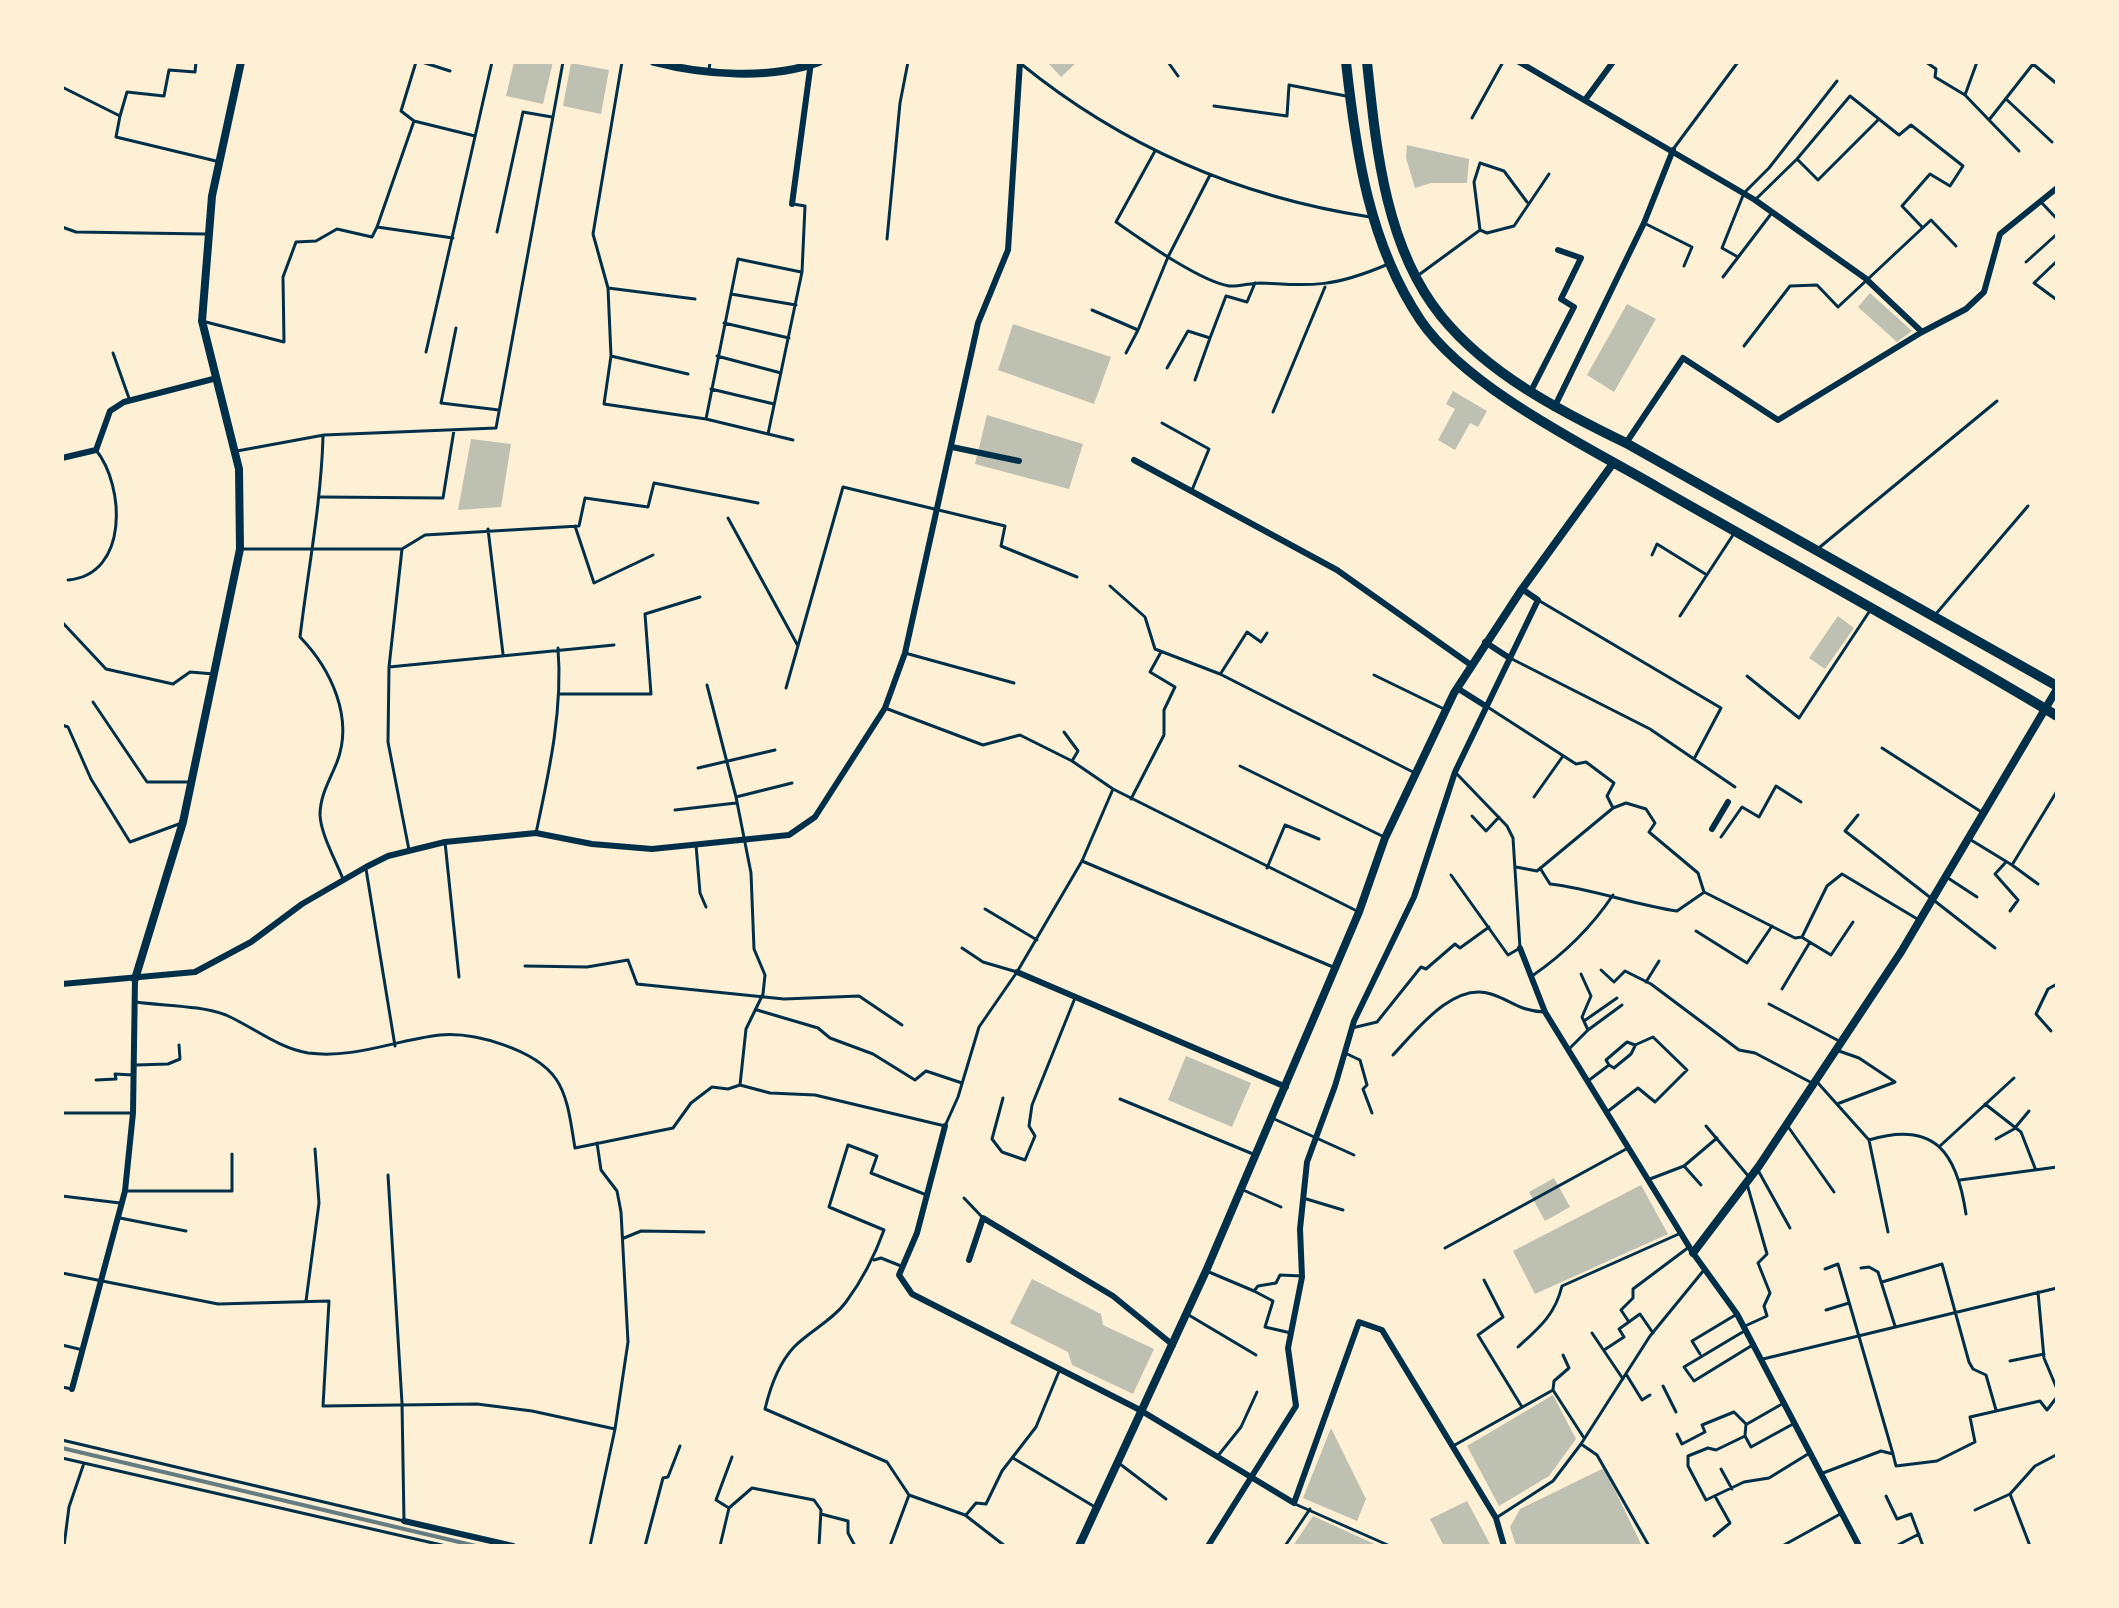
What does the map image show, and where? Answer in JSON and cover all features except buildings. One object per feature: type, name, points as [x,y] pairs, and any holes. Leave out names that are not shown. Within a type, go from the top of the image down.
[{"type":"main road","points":[[1346,62],[1354,134],[1373,218],[1390,264],[1423,323],[1447,353],[1545,425],[2057,716]]},
{"type":"main road","points":[[1367,62],[1375,135],[1403,250],[1440,315],[1467,344],[1554,408],[1626,443],[2057,688]]},
{"type":"main road","points":[[1614,462],[1626,443]]},
{"type":"street","points":[[72,1389],[125,1191],[133,1113],[132,1001],[135,979],[183,822],[240,549],[235,451],[202,321],[219,162],[241,62]]},
{"type":"street","points":[[654,62],[758,73],[814,63],[792,204]]},
{"type":"street","points":[[62,984],[195,972],[251,942],[343,879],[366,867],[445,842],[536,833],[592,844],[652,849],[789,835],[815,817],[885,708],[905,653],[978,323],[1008,250],[1020,62]]},
{"type":"street","points":[[1519,62],[1755,200],[1865,278],[1922,332]]},
{"type":"street","points":[[1585,100],[1613,62]]},
{"type":"street","points":[[1554,408],[1644,223],[1673,150]]},
{"type":"street","points":[[1626,443],[1683,358],[1778,420],[1922,332],[1966,309],[1984,292],[2000,234],[2057,188]]},
{"type":"street","points":[[1531,391],[1574,307],[1561,299],[1581,258],[1558,250]]},
{"type":"street","points":[[62,458],[96,450],[110,411],[130,401],[217,378]]},
{"type":"street","points":[[952,447],[1019,461]]},
{"type":"street","points":[[1134,460],[1337,570],[1471,665]]},
{"type":"street","points":[[1079,1546],[1206,1271],[1359,912],[1385,838],[1446,710],[1485,642],[1614,462]]},
{"type":"street","points":[[1208,1546],[1296,1406],[1288,1367],[1302,1277],[1300,1229],[1307,1162],[1352,1028],[1414,897],[1455,772],[1484,705],[1538,600],[1522,589]]},
{"type":"street","points":[[1485,642],[1508,657]]},
{"type":"street","points":[[1457,688],[1484,705]]},
{"type":"street","points":[[1691,1250],[1757,1169],[1815,1082],[1932,899],[2057,688]]},
{"type":"street","points":[[1712,829],[1728,802]]},
{"type":"street","points":[[1520,948],[1529,978],[1545,1012],[1691,1250],[1746,1328],[1859,1546]]},
{"type":"street","points":[[1017,972],[1286,1087]]},
{"type":"street","points":[[945,1126],[924,1194],[917,1233],[899,1275],[912,1294],[1140,1410],[1294,1503],[1359,1322],[1382,1330],[1496,1518],[1504,1546]]},
{"type":"street","points":[[969,1260],[983,1218],[1113,1296],[1173,1345]]},
{"type":"street","points":[[404,1521],[513,1546]]},
{"type":"lane","points":[[196,62],[195,72],[169,70],[164,96],[127,92],[116,137],[219,162]]},
{"type":"lane","points":[[416,62],[401,111],[414,121],[475,136]]},
{"type":"lane","points":[[422,62],[450,71]]},
{"type":"lane","points":[[426,352],[492,62]]},
{"type":"lane","points":[[235,451],[324,435],[496,428],[563,62]]},
{"type":"lane","points":[[622,62],[593,234],[608,288],[611,356],[604,404],[706,419],[793,440]]},
{"type":"lane","points":[[887,239],[900,103],[908,62]]},
{"type":"lane","points":[[1020,62],[1069,103],[1155,151],[1210,175],[1305,207],[1373,218]]},
{"type":"lane","points":[[1168,62],[1178,76]]},
{"type":"lane","points":[[1472,118],[1503,62]]},
{"type":"lane","points":[[1673,150],[1738,62]]},
{"type":"lane","points":[[1926,62],[1936,69],[1935,77],[1965,95],[2019,151]]},
{"type":"lane","points":[[1965,95],[1977,62]]},
{"type":"lane","points":[[1989,120],[2033,64],[2057,84]]},
{"type":"lane","points":[[1738,257],[1722,248],[1744,193],[1769,168],[1837,81]]},
{"type":"lane","points":[[1214,106],[1287,116],[1289,85],[1350,97]]},
{"type":"lane","points":[[62,87],[120,116]]},
{"type":"lane","points":[[1755,200],[1797,159],[1850,96],[1899,135],[1911,125],[1963,166],[1950,186],[1930,174],[1902,206],[1922,227]]},
{"type":"lane","points":[[2006,99],[2052,142]]},
{"type":"lane","points":[[497,232],[523,112],[554,117]]},
{"type":"lane","points":[[1797,159],[1818,180],[1878,120]]},
{"type":"lane","points":[[202,321],[284,342],[283,277],[296,242],[316,241],[337,229],[372,237],[414,121]]},
{"type":"lane","points":[[1155,151],[1116,222],[1168,257],[1229,286],[1255,283],[1325,287],[1390,264]]},
{"type":"lane","points":[[1480,230],[1474,182],[1480,163],[1504,171],[1527,202]]},
{"type":"lane","points":[[1480,230],[1487,233],[1514,226],[1527,202],[1540,190],[1549,174]]},
{"type":"lane","points":[[1126,353],[1168,257],[1210,175]]},
{"type":"lane","points":[[2040,201],[2057,219]]},
{"type":"lane","points":[[768,434],[802,272],[805,206],[792,204]]},
{"type":"lane","points":[[1723,277],[1771,214]]},
{"type":"lane","points":[[1744,346],[1790,286],[1817,285],[1838,307],[1865,278],[1931,220],[1956,246]]},
{"type":"lane","points":[[1644,223],[1692,247],[1684,266]]},
{"type":"lane","points":[[62,227],[76,232],[209,234]]},
{"type":"lane","points":[[377,227],[453,238]]},
{"type":"lane","points":[[1417,277],[1480,230]]},
{"type":"lane","points":[[2026,262],[2057,234]]},
{"type":"lane","points":[[706,419],[738,259],[802,272]]},
{"type":"lane","points":[[2057,261],[2035,278],[2036,285],[2057,300]]},
{"type":"lane","points":[[1195,380],[1226,296],[1247,302],[1255,283]]},
{"type":"lane","points":[[1273,412],[1325,287]]},
{"type":"lane","points":[[608,288],[695,299]]},
{"type":"lane","points":[[731,294],[796,305]]},
{"type":"lane","points":[[1092,310],[1138,330]]},
{"type":"lane","points":[[724,323],[789,338]]},
{"type":"lane","points":[[456,328],[441,403],[499,410]]},
{"type":"lane","points":[[1167,368],[1188,331],[1210,338]]},
{"type":"lane","points":[[113,353],[130,401]]},
{"type":"lane","points":[[611,356],[688,374]]},
{"type":"lane","points":[[717,356],[781,373]]},
{"type":"lane","points":[[711,389],[775,404]]},
{"type":"lane","points":[[1817,550],[1997,401]]},
{"type":"lane","points":[[1162,423],[1209,449],[1192,490]]},
{"type":"lane","points":[[321,497],[443,498],[454,430]]},
{"type":"lane","points":[[324,435],[321,497],[310,547],[300,637],[319,657],[341,710],[338,759],[323,790],[320,818],[343,879]]},
{"type":"lane","points":[[68,580],[99,568],[109,554],[117,521],[112,481],[106,462],[96,450]]},
{"type":"lane","points":[[240,549],[402,549],[425,535],[579,526],[585,498],[648,507],[654,483],[758,503]]},
{"type":"lane","points":[[786,688],[843,487],[1005,526],[1001,546],[1077,577]]},
{"type":"lane","points":[[1933,618],[2028,506]]},
{"type":"lane","points":[[728,518],[798,646]]},
{"type":"lane","points":[[575,526],[594,583],[653,555]]},
{"type":"lane","points":[[488,529],[503,654]]},
{"type":"lane","points":[[1680,616],[1735,532]]},
{"type":"lane","points":[[1652,555],[1657,544],[1707,575]]},
{"type":"lane","points":[[402,549],[389,667],[388,742],[409,851]]},
{"type":"lane","points":[[1110,586],[1145,617],[1155,649],[1220,674],[1416,773]]},
{"type":"lane","points":[[559,694],[651,694],[645,614],[700,597]]},
{"type":"lane","points":[[1538,600],[1721,708],[1694,759]]},
{"type":"lane","points":[[1747,676],[1799,718],[1871,609]]},
{"type":"lane","points":[[62,622],[106,669],[173,684],[190,672],[214,674]]},
{"type":"lane","points":[[1220,674],[1247,632],[1261,642],[1267,633]]},
{"type":"lane","points":[[389,667],[558,648],[614,645]]},
{"type":"lane","points":[[536,833],[559,694],[558,648]]},
{"type":"lane","points":[[1131,799],[1164,735],[1164,710],[1175,687],[1150,672],[1161,652]]},
{"type":"lane","points":[[905,653],[1014,683]]},
{"type":"lane","points":[[1508,657],[1650,729],[1735,787]]},
{"type":"lane","points":[[1374,675],[1446,710]]},
{"type":"lane","points":[[707,685],[736,797],[742,842],[751,873],[754,949],[765,975],[763,994],[746,1029],[740,1085]]},
{"type":"lane","points":[[93,702],[147,782],[192,782]]},
{"type":"lane","points":[[1484,705],[1576,764],[1586,762],[1614,783],[1607,796],[1613,808]]},
{"type":"lane","points":[[885,708],[983,745],[1020,735],[1072,761],[1131,799],[1359,912]]},
{"type":"lane","points":[[62,725],[68,727],[91,779],[130,842],[183,822]]},
{"type":"lane","points":[[1064,732],[1078,751],[1072,761]]},
{"type":"lane","points":[[1882,748],[1983,813]]},
{"type":"lane","points":[[698,768],[775,750]]},
{"type":"lane","points":[[1534,797],[1563,756]]},
{"type":"lane","points":[[1240,766],[1385,838]]},
{"type":"lane","points":[[1451,875],[1508,955],[1520,948],[1513,838],[1499,817],[1455,772]]},
{"type":"lane","points":[[736,797],[792,783]]},
{"type":"lane","points":[[1721,837],[1742,807],[1759,817],[1776,786],[1801,802]]},
{"type":"lane","points":[[132,1001],[225,1015],[278,1043],[308,1053],[364,1052],[441,1035],[500,1041],[539,1064],[555,1078],[568,1108],[575,1148],[673,1128],[691,1103],[712,1087],[728,1089],[740,1085],[770,1093],[815,1095],[945,1126],[979,1027],[1037,940],[1082,861],[1113,789]]},
{"type":"lane","points":[[2012,865],[2057,791]]},
{"type":"lane","points":[[675,810],[736,803]]},
{"type":"lane","points":[[1516,867],[1537,871],[1613,808],[1626,803],[1646,809],[1655,823],[1649,832],[1698,873],[1704,892],[1795,938],[1802,937],[1831,955],[1853,922]]},
{"type":"lane","points":[[1858,815],[1845,831],[1995,948]]},
{"type":"lane","points":[[1472,816],[1486,831],[1499,817]]},
{"type":"lane","points":[[1267,868],[1285,825],[1319,839]]},
{"type":"lane","points":[[1968,838],[2038,884]]},
{"type":"lane","points":[[445,842],[459,977]]},
{"type":"lane","points":[[696,845],[700,893],[706,907]]},
{"type":"lane","points":[[1082,861],[1333,967]]},
{"type":"lane","points":[[2006,862],[1995,874],[2018,900],[2010,911]]},
{"type":"lane","points":[[366,867],[395,1046]]},
{"type":"lane","points":[[1540,868],[1550,884],[1613,895],[1651,908],[1677,911],[1704,892]]},
{"type":"lane","points":[[1802,937],[1827,886],[1842,874],[1919,920]]},
{"type":"lane","points":[[1945,876],[1977,897]]},
{"type":"lane","points":[[1529,978],[1558,958],[1613,895]]},
{"type":"lane","points":[[985,909],[1037,940]]},
{"type":"lane","points":[[1696,931],[1747,963],[1772,926]]},
{"type":"lane","points":[[1352,1028],[1377,1022],[1421,967],[1426,969],[1455,944],[1460,948],[1489,927]]},
{"type":"lane","points":[[1782,989],[1810,942]]},
{"type":"lane","points":[[962,948],[983,962],[1017,972]]},
{"type":"lane","points":[[525,966],[587,967],[628,960],[637,984],[763,994],[784,999],[859,996],[902,1025]]},
{"type":"lane","points":[[1646,982],[1659,961]]},
{"type":"lane","points":[[1601,970],[1614,982],[1625,971],[1646,982],[1739,1050],[1755,1053],[1815,1082],[1869,1140],[1888,1232]]},
{"type":"lane","points":[[1581,974],[1591,996],[1582,1017],[1588,1030]]},
{"type":"lane","points":[[2051,1031],[2036,1014],[2048,989],[2057,984]]},
{"type":"lane","points":[[1393,1055],[1427,1019],[1468,993],[1489,993],[1525,1012],[1545,1012]]},
{"type":"lane","points":[[1003,1098],[992,1139],[1002,1152],[1025,1160],[1035,1136],[1029,1126],[1032,1105],[1075,998]]},
{"type":"lane","points":[[1584,1021],[1617,998]]},
{"type":"lane","points":[[1769,1004],[1895,1082],[1837,1104]]},
{"type":"lane","points":[[1569,1049],[1588,1030],[1622,1005]]},
{"type":"lane","points":[[756,1009],[818,1028],[830,1038],[873,1054],[915,1080],[926,1071],[962,1083]]},
{"type":"lane","points":[[1607,1112],[1638,1088],[1655,1102],[1687,1070],[1653,1037],[1635,1045],[1631,1054],[1614,1068],[1609,1065],[1606,1060],[1627,1042],[1635,1045]]},
{"type":"lane","points":[[133,1065],[168,1064],[180,1059],[179,1045]]},
{"type":"lane","points":[[1345,1053],[1360,1060],[1367,1085],[1363,1089],[1372,1113]]},
{"type":"lane","points":[[1588,1081],[1609,1065]]},
{"type":"lane","points":[[96,1080],[116,1079],[115,1074],[133,1075]]},
{"type":"lane","points":[[1940,1146],[2014,1078]]},
{"type":"lane","points":[[1120,1099],[1256,1155]]},
{"type":"lane","points":[[1985,1104],[2021,1132],[2035,1169]]},
{"type":"lane","points":[[1996,1139],[2014,1129],[2029,1111]]},
{"type":"lane","points":[[62,1113],[133,1113]]},
{"type":"lane","points":[[1272,1118],[1354,1155]]},
{"type":"lane","points":[[1786,1125],[1834,1192]]},
{"type":"lane","points":[[1706,1126],[1748,1180],[1767,1254],[1758,1263],[1770,1293],[1764,1306],[1767,1316],[1684,1367],[1694,1381],[1755,1344]]},
{"type":"lane","points":[[1869,1140],[1895,1133],[1915,1134],[1940,1146],[1956,1167],[1966,1214]]},
{"type":"lane","points":[[1648,1180],[1684,1166],[1717,1138]]},
{"type":"lane","points":[[590,1546],[615,1429],[628,1342],[627,1264],[617,1191],[601,1170],[597,1143]]},
{"type":"lane","points":[[924,1194],[871,1173],[877,1156],[848,1145],[829,1207],[884,1230],[874,1260],[846,1302],[823,1326],[794,1348],[770,1387],[765,1409],[887,1462],[909,1495],[965,1515],[1005,1546]]},
{"type":"lane","points":[[1445,1248],[1628,1147]]},
{"type":"lane","points":[[306,1301],[319,1203],[315,1149]]},
{"type":"lane","points":[[125,1191],[232,1191],[232,1154]]},
{"type":"lane","points":[[1684,1166],[1701,1185]]},
{"type":"lane","points":[[1960,1180],[2057,1167]]},
{"type":"lane","points":[[1757,1169],[1790,1228]]},
{"type":"lane","points":[[62,1440],[404,1521],[402,1403],[388,1175]]},
{"type":"lane","points":[[1241,1189],[1281,1207]]},
{"type":"lane","points":[[62,1196],[123,1204]]},
{"type":"lane","points":[[964,1198],[983,1218]]},
{"type":"lane","points":[[1303,1198],[1343,1210]]},
{"type":"lane","points":[[120,1218],[186,1231]]},
{"type":"lane","points":[[624,1238],[641,1231],[704,1232]]},
{"type":"lane","points":[[1518,1347],[1547,1321],[1558,1304],[1562,1286],[1681,1233]]},
{"type":"lane","points":[[1629,1322],[1621,1310],[1633,1298],[1633,1289],[1691,1250]]},
{"type":"lane","points":[[874,1260],[881,1258],[903,1266]]},
{"type":"lane","points":[[1825,1269],[1838,1264],[1896,1466],[1937,1461],[1975,1442],[1970,1417],[2032,1401],[2040,1401],[2047,1410],[2057,1397]]},
{"type":"lane","points":[[1882,1282],[1942,1264],[1969,1362],[1973,1369],[1986,1375],[1996,1410]]},
{"type":"lane","points":[[1861,1268],[1869,1267],[1878,1272],[1895,1326]]},
{"type":"lane","points":[[1496,1518],[1553,1481],[1581,1444],[1653,1333],[1704,1270]]},
{"type":"lane","points":[[1206,1271],[1273,1301],[1265,1327],[1291,1333]]},
{"type":"lane","points":[[62,1273],[218,1304],[329,1301],[323,1406],[477,1404],[532,1411],[615,1429]]},
{"type":"lane","points":[[1254,1291],[1258,1286],[1276,1283],[1280,1275],[1302,1277]]},
{"type":"lane","points":[[1484,1280],[1503,1317],[1478,1335],[1522,1407]]},
{"type":"lane","points":[[1763,1359],[2057,1288]]},
{"type":"lane","points":[[2038,1292],[2044,1354],[2057,1389]]},
{"type":"lane","points":[[1826,1310],[1849,1303]]},
{"type":"lane","points":[[1187,1314],[1256,1355]]},
{"type":"lane","points":[[1604,1350],[1624,1337],[1619,1329],[1640,1314],[1653,1333]]},
{"type":"lane","points":[[1701,1355],[1692,1341],[1737,1314]]},
{"type":"lane","points":[[1592,1333],[1642,1400],[1650,1395]]},
{"type":"lane","points":[[62,1345],[83,1350]]},
{"type":"lane","points":[[2010,1361],[2044,1354]]},
{"type":"lane","points":[[1563,1355],[1569,1368],[1554,1381],[1553,1390],[1584,1439]]},
{"type":"lane","points":[[965,1515],[976,1503],[986,1504],[1013,1458],[1036,1427],[1060,1369]]},
{"type":"lane","points":[[1663,1386],[1676,1412]]},
{"type":"lane","points":[[62,1387],[72,1389]]},
{"type":"lane","points":[[1453,1446],[1553,1390]]},
{"type":"lane","points":[[1217,1457],[1241,1427],[1257,1392]]},
{"type":"lane","points":[[1746,1424],[1785,1403]]},
{"type":"lane","points":[[1682,1444],[1705,1432],[1702,1425],[1734,1412],[1746,1424],[1745,1436],[1751,1447],[1796,1422]]},
{"type":"lane","points":[[1677,1434],[1688,1456],[1688,1466],[1706,1500],[1716,1498],[1744,1482],[1769,1478],[1811,1452]]},
{"type":"lane","points":[[1688,1456],[1708,1448],[1716,1450],[1745,1436]]},
{"type":"lane","points":[[1581,1444],[1597,1455],[1649,1546]]},
{"type":"lane","points":[[645,1546],[663,1478],[668,1477],[680,1446]]},
{"type":"lane","points":[[1822,1474],[1881,1451],[1893,1454]]},
{"type":"lane","points":[[1975,1510],[2010,1494],[2035,1466],[2056,1455]]},
{"type":"lane","points":[[729,1508],[716,1500],[732,1457]]},
{"type":"lane","points":[[62,1458],[446,1546]]},
{"type":"lane","points":[[1013,1458],[1095,1507]]},
{"type":"lane","points":[[1117,1461],[1166,1499]]},
{"type":"lane","points":[[64,1546],[69,1507],[84,1463]]},
{"type":"lane","points":[[1721,1469],[1732,1489]]},
{"type":"lane","points":[[720,1546],[729,1508],[752,1488],[814,1500],[821,1514],[819,1546]]},
{"type":"lane","points":[[2010,1494],[2030,1546]]},
{"type":"lane","points":[[890,1546],[909,1495]]},
{"type":"lane","points":[[1886,1496],[1897,1519],[1911,1514],[1923,1546]]},
{"type":"lane","points":[[1714,1536],[1730,1523],[1716,1498]]},
{"type":"lane","points":[[1294,1503],[1390,1546]]},
{"type":"lane","points":[[1285,1546],[1310,1509]]},
{"type":"lane","points":[[1784,1545],[1842,1513]]},
{"type":"lane","points":[[821,1514],[848,1521],[848,1533],[855,1546]]},
{"type":"lane","points":[[1896,1546],[1919,1534]]},
{"type":"railway","points":[[62,1448],[476,1546]]}]
